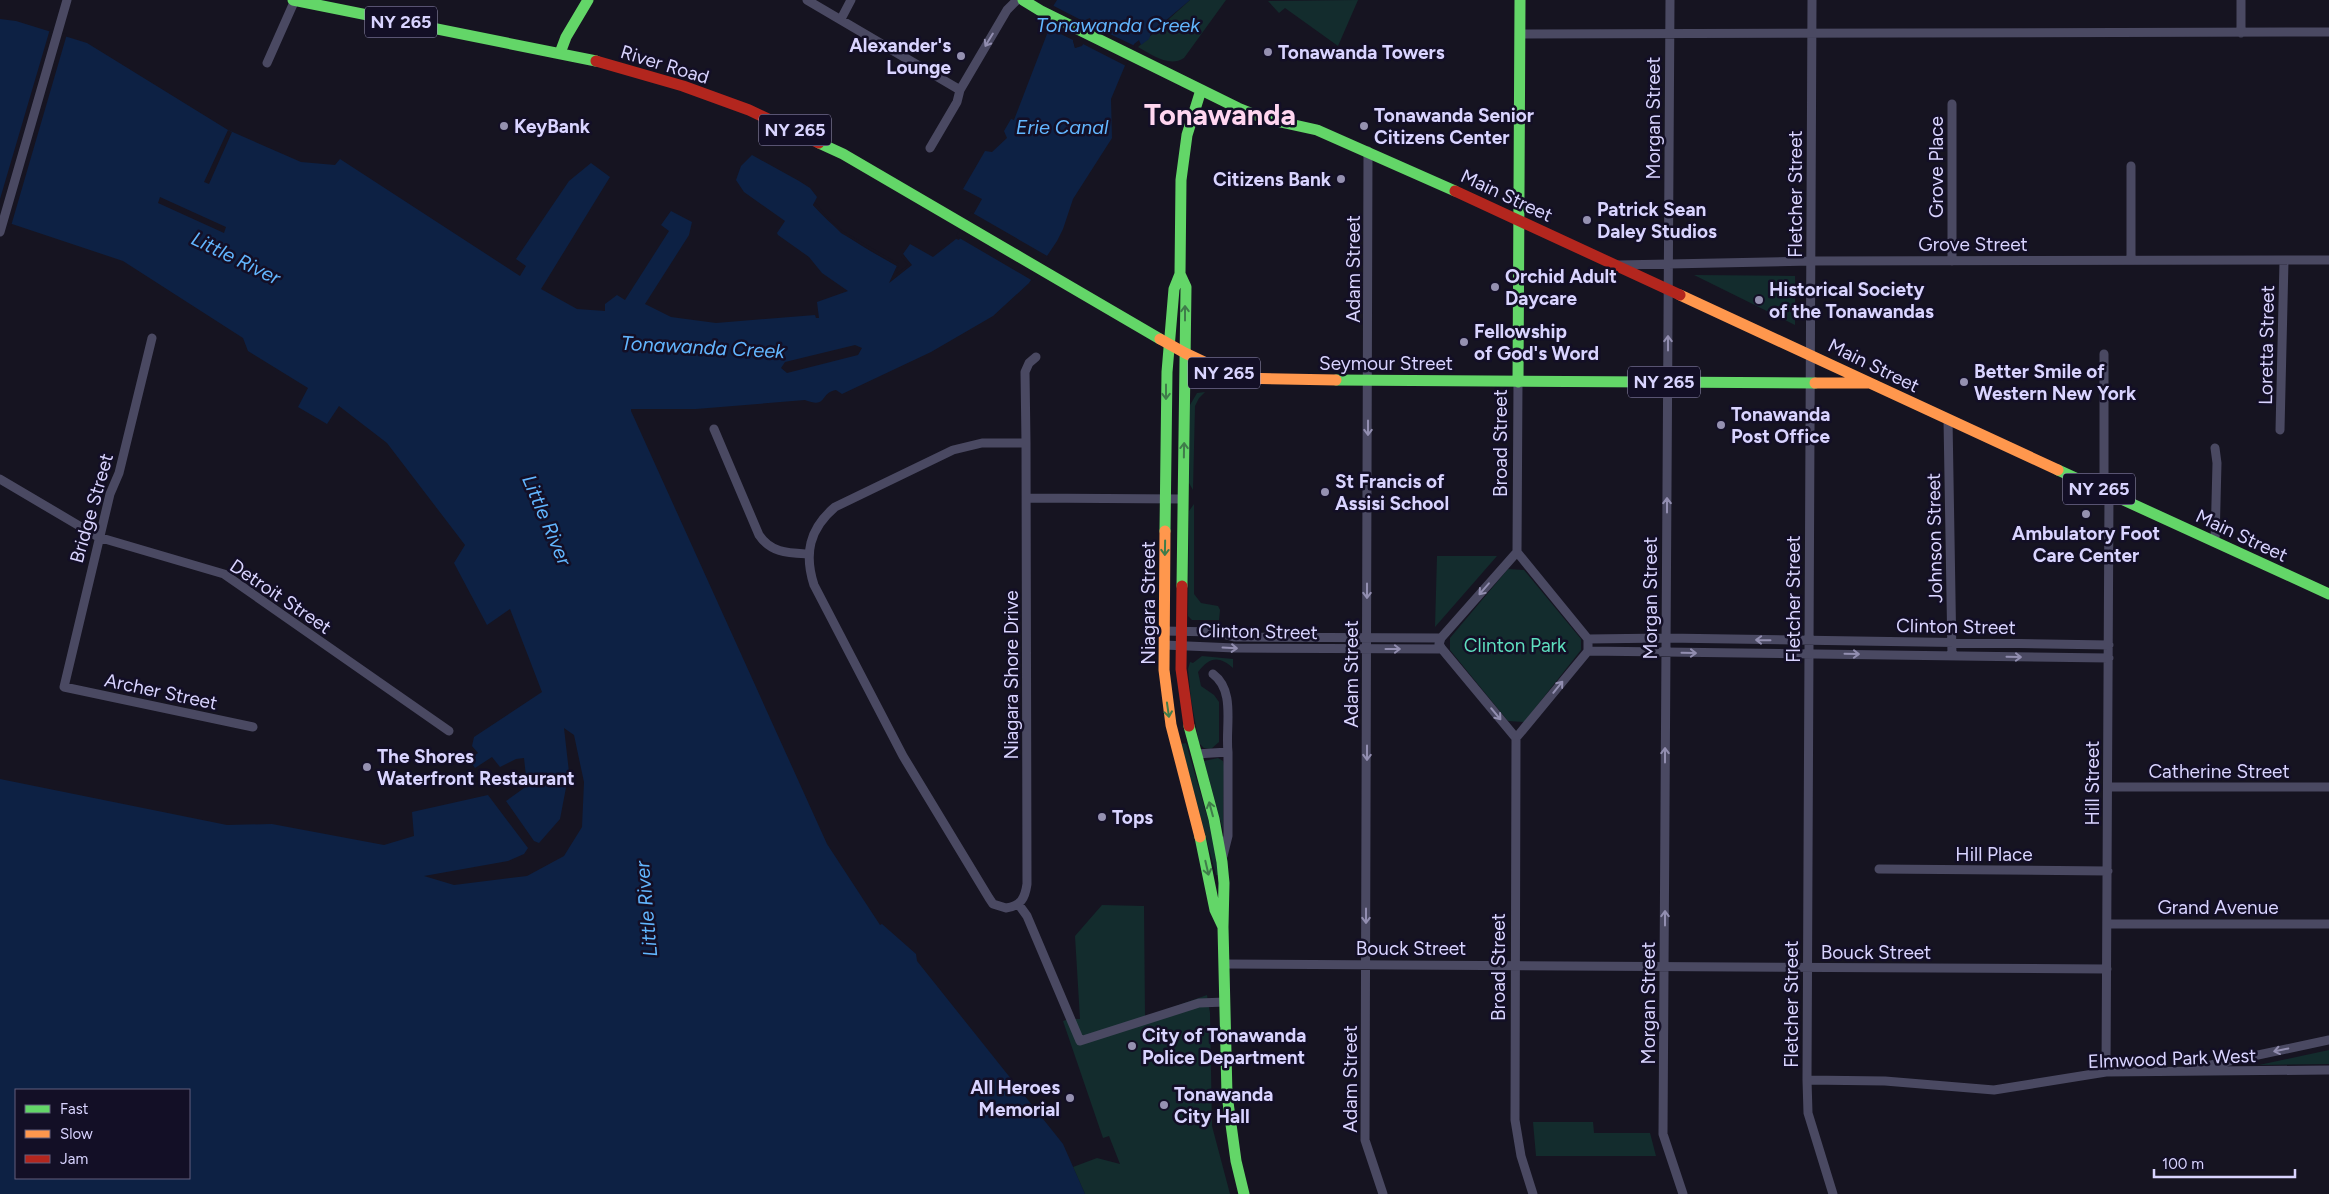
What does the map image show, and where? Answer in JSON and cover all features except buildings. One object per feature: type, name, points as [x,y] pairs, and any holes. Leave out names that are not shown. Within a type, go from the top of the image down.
[{"type":"main road","name":"River Road","points":[[294,0],[560,54],[640,73],[749,110],[842,154],[997,243]]},
{"type":"main road","points":[[560,54],[566,37],[588,0]]},
{"type":"main road","name":"Main Street","points":[[1023,0],[1041,12],[1101,42],[1251,113],[1317,130],[1368,151],[2329,594]]},
{"type":"main road","name":"Broad Street","points":[[1518,382],[1520,0]]},
{"type":"main road","name":"Niagara Street","points":[[1201,90],[1191,114],[1182,156],[1180,274],[1174,289],[1166,372],[1164,645],[1166,688],[1171,725],[1206,862],[1215,910],[1223,927]]},
{"type":"main road","name":"Seymour Street","points":[[997,243],[1185,353],[1221,372],[1244,379],[1870,383]]},
{"type":"main road","name":"Niagara Street","points":[[1180,274],[1186,286],[1182,631],[1184,692],[1196,754],[1223,856],[1226,906],[1223,927],[1226,964],[1227,1119],[1236,1168],[1244,1194]]},
{"type":"street","points":[[0,232],[66,0]]},
{"type":"street","points":[[267,63],[294,0]]},
{"type":"street","points":[[807,0],[960,90]]},
{"type":"street","points":[[841,19],[852,0]]},
{"type":"street","points":[[930,148],[957,102],[960,90],[1007,10],[1017,0]]},
{"type":"street","name":"Morgan Street","points":[[1670,0],[1664,1134],[1683,1194]]},
{"type":"street","name":"Fletcher Street","points":[[1812,0],[1807,1080],[1808,1113],[1833,1194]]},
{"type":"street","points":[[2241,0],[2241,32]]},
{"type":"street","points":[[1520,34],[2329,32]]},
{"type":"street","name":"Grove Place","points":[[1952,104],[1952,261]]},
{"type":"street","name":"Adam Street","points":[[1368,151],[1366,1140],[1383,1194]]},
{"type":"street","points":[[2131,166],[2131,260]]},
{"type":"street","name":"Grove Street","points":[[1618,265],[1811,261],[2329,260]]},
{"type":"street","name":"Loretta Street","points":[[2280,430],[2284,261]]},
{"type":"street","name":"Bridge Street","points":[[64,687],[98,537],[110,494],[119,473],[152,338]]},
{"type":"street","name":"Hill Street","points":[[2104,354],[2109,645],[2106,1072]]},
{"type":"street","name":"Niagara Shore Drive","points":[[1019,905],[1026,894],[1027,884],[1027,498],[1025,372],[1029,363],[1036,357]]},
{"type":"street","name":"Broad Street","points":[[1517,552],[1518,382]]},
{"type":"street","name":"Johnson Street","points":[[1948,419],[1952,656]]},
{"type":"street","points":[[714,429],[759,535],[764,542],[772,549],[783,552],[808,554]]},
{"type":"street","points":[[1026,443],[982,443],[953,450],[845,502],[830,512],[820,522],[812,537],[808,554],[814,585],[928,801],[993,904],[1006,908],[1019,905],[1027,916],[1080,1041],[1199,1003],[1225,1002]]},
{"type":"street","points":[[2215,448],[2217,463],[2215,542]]},
{"type":"street","name":"Detroit Street","points":[[0,479],[98,537],[224,574],[449,731]]},
{"type":"street","points":[[1027,498],[1183,499]]},
{"type":"street","points":[[1517,552],[1588,639],[1588,651],[1516,738],[1439,644],[1441,638],[1517,552]]},
{"type":"street","name":"Clinton Street","points":[[1164,631],[1215,632],[1234,637],[1441,638]]},
{"type":"street","name":"Clinton Street","points":[[1588,639],[1666,638],[2109,645]]},
{"type":"street","points":[[1737,639],[1737,653]]},
{"type":"street","name":"Clinton Street","points":[[1878,642],[1878,655]]},
{"type":"street","name":"Clinton Street","points":[[2034,644],[2034,657]]},
{"type":"street","name":"Clinton Street","points":[[1164,645],[1235,648],[1442,649]]},
{"type":"street","name":"Clinton Street","points":[[1588,651],[2109,658]]},
{"type":"street","name":"Niagara Street","points":[[1213,674],[1222,680],[1227,692],[1228,836],[1223,856]]},
{"type":"street","name":"Archer Street","points":[[64,687],[252,727]]},
{"type":"street","name":"Broad Street","points":[[1516,738],[1516,1132],[1533,1194]]},
{"type":"street","points":[[1196,754],[1228,752]]},
{"type":"street","name":"Catherine Street","points":[[2108,787],[2329,787]]},
{"type":"street","name":"Hill Place","points":[[1879,869],[2108,870]]},
{"type":"street","name":"Grand Avenue","points":[[2107,924],[2329,924]]},
{"type":"street","name":"Bouck Street","points":[[1226,964],[2107,969]]},
{"type":"street","points":[[2176,1072],[2329,1040]]},
{"type":"street","name":"Elmwood Park West","points":[[1807,1080],[1886,1081],[1994,1090],[2106,1072],[2329,1070]]},
{"type":"green space","points":[[1190,0],[1226,0],[1184,58],[1178,61],[1166,61],[1138,47]]},
{"type":"green space","points":[[1358,0],[1338,46],[1285,8],[1279,13],[1268,1]]},
{"type":"green space","points":[[1694,275],[1795,276],[1795,325]]},
{"type":"green space","points":[[1205,392],[1195,406],[1193,490],[1189,483],[1190,405],[1197,393]]},
{"type":"green space","points":[[1194,504],[1194,594],[1201,603],[1218,606],[1220,610],[1219,620],[1192,620],[1188,616],[1189,511]]},
{"type":"green space","points":[[1437,556],[1497,556],[1435,627]]},
{"type":"green space","name":"Clinton Park","points":[[1508,569],[1524,570],[1581,639],[1581,650],[1524,722],[1508,721],[1450,650],[1450,638]]},
{"type":"green space","points":[[1202,656],[1233,659],[1233,668],[1223,661],[1214,660],[1206,663],[1198,672],[1201,686],[1214,695],[1219,702],[1219,742],[1211,749],[1204,748],[1199,743],[1188,669],[1190,662],[1193,663]]},
{"type":"green space","points":[[1186,743],[1212,833],[1219,875],[1216,875],[1181,744]]},
{"type":"green space","points":[[1218,758],[1223,761],[1224,766],[1223,830],[1204,761]]},
{"type":"green space","points":[[1102,905],[1144,906],[1145,1017],[1207,995],[1210,1013],[1212,1126],[1230,1194],[1085,1194],[1073,1167],[1097,1158],[1120,1164],[1109,1136],[1103,1138],[1063,1021],[1080,1019],[1075,936]]},
{"type":"green space","points":[[2329,1050],[2329,1064],[2259,1065]]},
{"type":"green space","points":[[1533,1122],[1593,1122],[1594,1133],[1650,1133],[1656,1156],[1536,1156]]},
{"type":"water","points":[[1057,0],[1190,0],[1151,33],[1149,39],[1141,45],[1139,40],[1134,44],[1111,99],[1112,138],[1073,199],[1057,241],[1029,283],[993,316],[931,352],[842,394],[836,390],[831,392],[817,403],[805,400],[696,409],[631,409],[631,411],[827,844],[880,925],[882,924],[916,954],[917,961],[1063,1144],[1085,1194],[0,1194],[0,779],[227,825],[272,824],[384,845],[414,836],[412,812],[488,795],[528,848],[524,854],[508,861],[424,876],[454,885],[527,876],[564,856],[582,827],[584,782],[574,735],[564,728],[569,772],[560,819],[539,843],[534,841],[506,801],[527,786],[524,758],[516,759],[500,767],[492,757],[475,768],[469,759],[478,753],[472,746],[474,737],[542,692],[510,609],[487,625],[454,563],[465,545],[387,443],[339,406],[327,424],[298,407],[308,388],[248,351],[243,338],[123,261],[0,220],[0,19],[16,21],[87,43],[228,130],[301,162],[335,165],[340,159],[520,276],[526,266],[516,259],[569,181],[591,163],[610,177],[541,289],[577,309],[605,311],[605,304],[617,295],[625,300],[669,231],[661,225],[671,211],[692,222],[689,235],[645,304],[671,317],[716,323],[815,315],[816,318],[819,318],[817,302],[848,291],[822,273],[809,257],[778,235],[777,233],[785,221],[744,192],[736,180],[741,166],[752,155],[810,188],[817,197],[813,205],[831,224],[897,266],[890,282],[911,265],[903,254],[910,244],[933,257],[956,239],[959,240],[982,199],[963,189],[985,151],[992,152],[1007,138],[1004,131],[1011,119],[1014,120],[1047,34],[1042,24]],"holes":[[[1090,19],[1093,26],[1082,46],[1075,48],[1073,41],[1083,21]]]},
{"type":"pier","points":[[1050,4],[1083,21],[1090,18],[1093,26],[1135,46],[1126,66],[1083,44],[1075,48],[1073,40],[1040,24]]},
{"type":"pier","points":[[50,29],[67,34],[11,226],[0,222],[0,199]]},
{"type":"pier","points":[[228,130],[232,132],[209,184],[204,182]]},
{"type":"pier","points":[[160,197],[226,227],[224,233],[158,203]]},
{"type":"pier","points":[[815,202],[829,219],[843,231],[899,264],[896,274],[908,265],[901,256],[903,254],[912,265],[889,283],[897,266],[841,233],[813,205]]},
{"type":"pier","points":[[971,212],[1049,257],[1033,281],[956,236]]},
{"type":"pier","points":[[855,345],[862,348],[858,355],[787,373],[781,368],[785,362]]},
{"type":"traffic: fast","points":[[293,0],[596,61]]},
{"type":"traffic: fast","points":[[560,53],[566,37],[588,0]]},
{"type":"traffic: fast","points":[[1023,0],[1041,11],[1238,108],[1263,118],[1317,130],[1455,191]]},
{"type":"traffic: fast","points":[[1518,382],[1520,0]]},
{"type":"traffic: fast","points":[[1165,531],[1167,372],[1174,289],[1180,274],[1181,180],[1187,135],[1201,90]]},
{"type":"traffic: fast","points":[[819,143],[843,154],[1160,339]]},
{"type":"traffic: fast","points":[[1180,274],[1186,287],[1182,586]]},
{"type":"traffic: fast","points":[[1336,380],[1815,383]]},
{"type":"traffic: fast","points":[[2058,470],[2329,594]]},
{"type":"traffic: fast","points":[[1189,726],[1214,819],[1222,862],[1224,883],[1223,927],[1227,1095],[1236,1161],[1244,1194]]},
{"type":"traffic: fast","points":[[1200,837],[1215,910],[1223,927]]},
{"type":"traffic: slow","points":[[1680,295],[1870,383]]},
{"type":"traffic: slow","points":[[1160,339],[1238,378],[1336,380]]},
{"type":"traffic: slow","points":[[1815,383],[1870,383],[2058,470]]},
{"type":"traffic: slow","points":[[1165,531],[1164,670],[1171,725],[1200,837]]},
{"type":"traffic: jam","points":[[596,61],[683,86],[749,110],[819,143]]},
{"type":"traffic: jam","points":[[1455,191],[1680,295]]},
{"type":"traffic: jam","points":[[1182,586],[1181,669],[1189,726]]},
{"type":"place","name":"Tonawanda Towers","points":[[1268,52]]},
{"type":"place","name":"Alexander's Lounge","points":[[961,56]]},
{"type":"place","name":"KeyBank","points":[[504,126]]},
{"type":"place","name":"Tonawanda Senior Citizens Center","points":[[1364,126]]},
{"type":"place","name":"Citizens Bank","points":[[1341,179]]},
{"type":"place","name":"Patrick Sean Daley Studios","points":[[1587,220]]},
{"type":"place","name":"Orchid Adult Daycare","points":[[1495,287]]},
{"type":"place","name":"Historical Society of the Tonawandas","points":[[1759,300]]},
{"type":"place","name":"Fellowship of God's Word","points":[[1464,342]]},
{"type":"place","name":"Better Smile of Western New York","points":[[1964,382]]},
{"type":"place","name":"Tonawanda Post Office","points":[[1721,425]]},
{"type":"place","name":"St Francis of Assisi School","points":[[1325,492]]},
{"type":"place","name":"Ambulatory Foot Care Center","points":[[2086,514]]},
{"type":"place","name":"The Shores Waterfront Restaurant","points":[[367,767]]},
{"type":"place","name":"Tops","points":[[1102,817]]},
{"type":"place","name":"City of Tonawanda Police Department","points":[[1132,1046]]},
{"type":"place","name":"All Heroes Memorial","points":[[1070,1098]]},
{"type":"place","name":"Tonawanda City Hall","points":[[1164,1105]]},
{"type":"district","name":"Tonawanda","points":[[1220,115]]},
{"type":"water label","name":"Tonawanda Creek","points":[[1118,25]]},
{"type":"water label","name":"Erie Canal","points":[[1062,127]]},
{"type":"water label","name":"Little River","points":[[236,258]]},
{"type":"water label","name":"Tonawanda Creek","points":[[703,347]]},
{"type":"water label","name":"Little River","points":[[547,520]]},
{"type":"water label","name":"Little River","points":[[646,909]]}]
